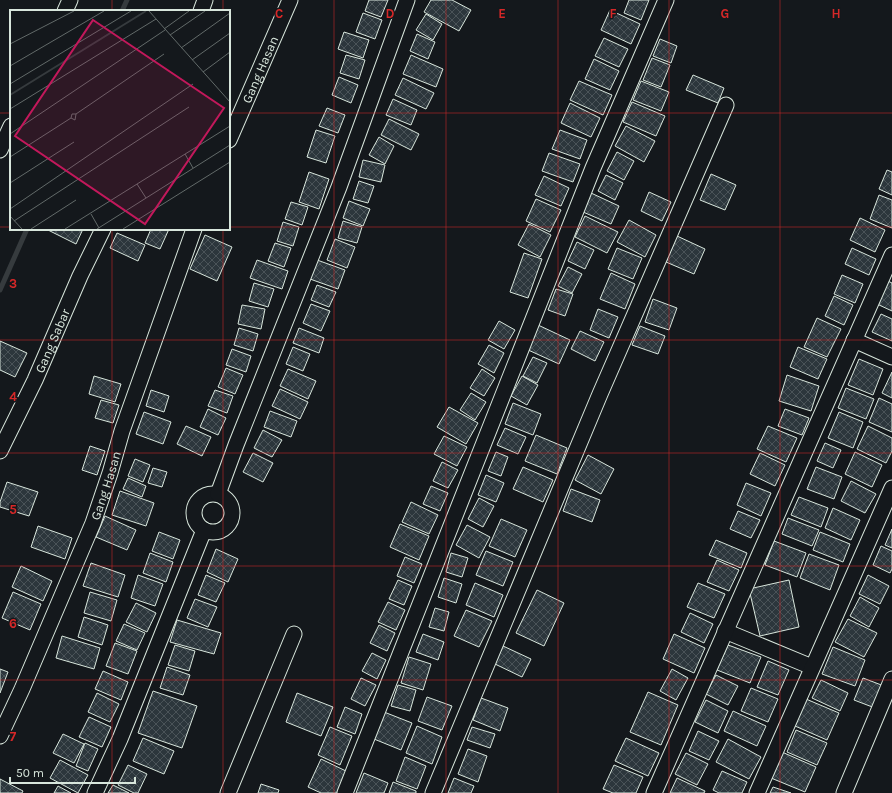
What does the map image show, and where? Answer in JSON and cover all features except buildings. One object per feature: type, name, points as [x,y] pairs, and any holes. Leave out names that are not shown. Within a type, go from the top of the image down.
[{"type":"street","points":[[65,10],[70,0]]},
{"type":"street","points":[[201,10],[205,0]]},
{"type":"street","name":"Gang Hasan","points":[[230,138],[290,0]]},
{"type":"street","points":[[218,494],[236,445],[339,187],[407,0]]},
{"type":"street","points":[[345,793],[591,175],[666,0]]},
{"type":"street","points":[[433,793],[597,401],[726,105]]},
{"type":"street","points":[[0,150],[10,128]]},
{"type":"street","name":"Gang Sabar","points":[[0,451],[35,380],[80,276],[103,230]]},
{"type":"street","name":"Gang Hasan","points":[[0,736],[22,689],[93,523],[122,431],[194,230]]},
{"type":"street","points":[[654,793],[892,255]]},
{"type":"street","points":[[854,340],[892,357]]},
{"type":"street","points":[[757,793],[892,488]]},
{"type":"street","points":[[209,494],[218,494],[226,498],[232,506],[232,515],[229,524],[222,530],[213,533],[204,530],[197,524],[194,516],[195,506],[200,498],[209,494]]},
{"type":"street","points":[[95,793],[120,739],[204,530]]},
{"type":"street","points":[[725,631],[812,667]]},
{"type":"street","points":[[228,793],[294,634]]},
{"type":"street","points":[[844,793],[892,679]]},
{"type":"waterway","points":[[122,10],[127,0]]},
{"type":"waterway","points":[[0,290],[27,230]]}]
